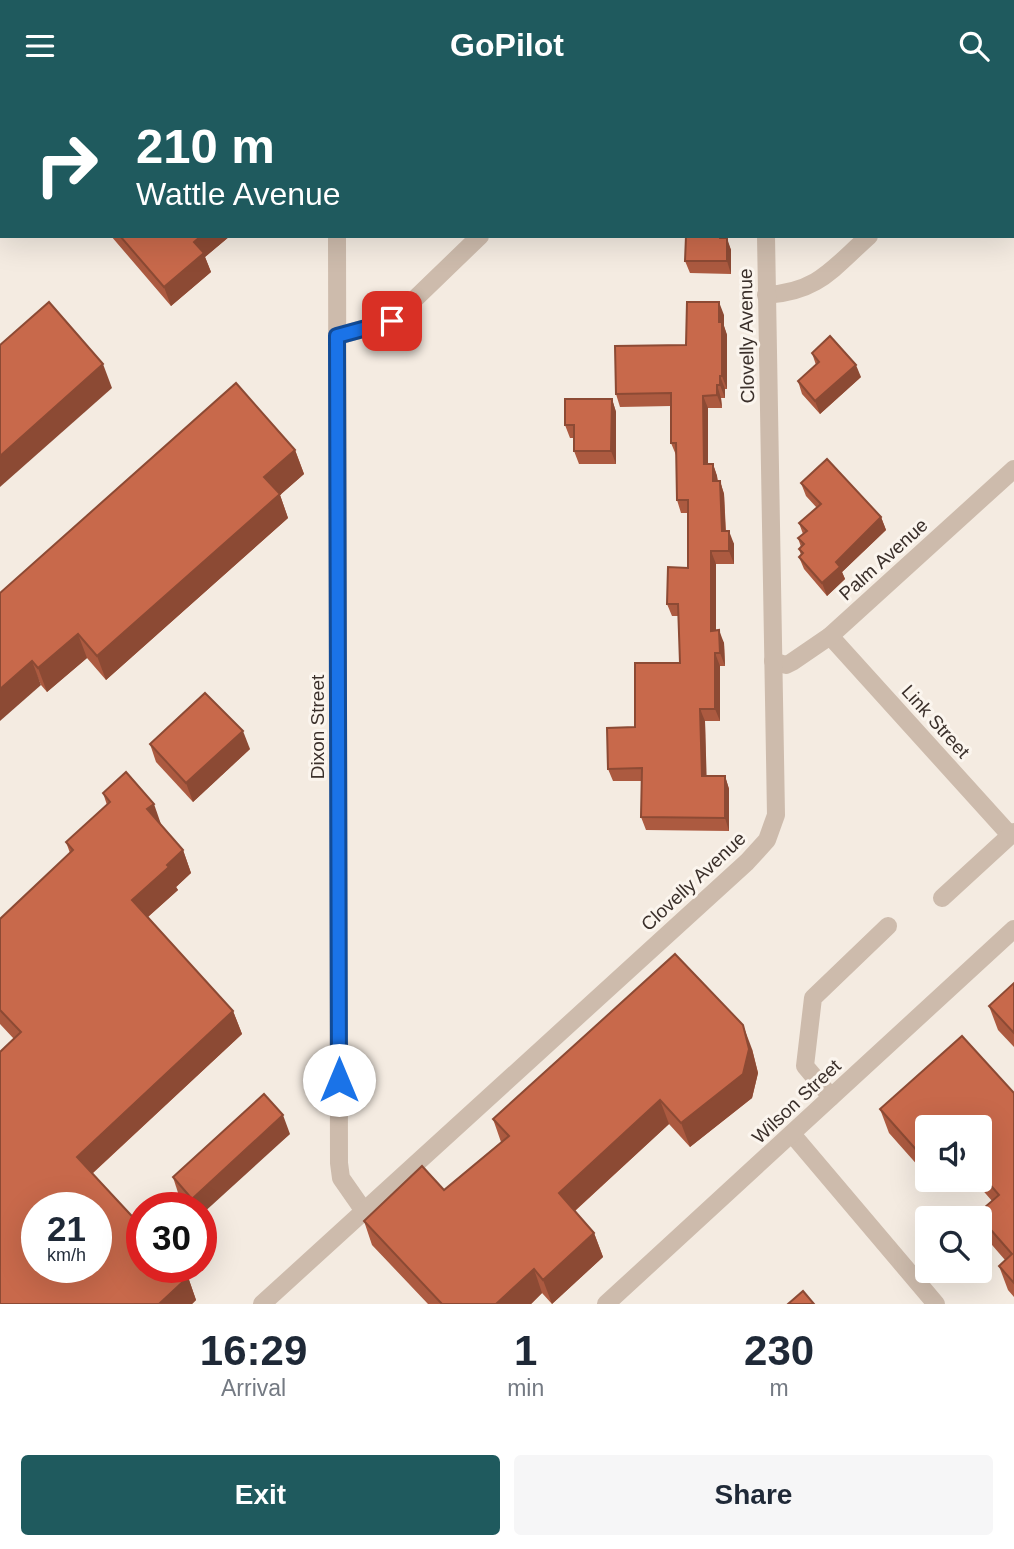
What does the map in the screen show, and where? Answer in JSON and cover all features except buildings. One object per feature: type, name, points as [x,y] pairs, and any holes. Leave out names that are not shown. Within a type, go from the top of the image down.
[{"type":"street","name":"Dixon Street","points":[[337,238],[339,1163],[341,1178],[364,1211]]},
{"type":"street","points":[[337,336],[392,321],[478,238]]},
{"type":"street","name":"Clovelly Avenue","points":[[262,1304],[747,862],[767,840],[776,815],[766,238]]},
{"type":"street","points":[[766,295],[789,294],[819,282],[867,238]]},
{"type":"street","name":"Palm Avenue","points":[[773,661],[786,665],[831,636],[1014,469]]},
{"type":"street","name":"Link Street","points":[[831,636],[1012,834]]},
{"type":"street","points":[[943,898],[1012,834]]},
{"type":"street","points":[[831,1097],[805,1066],[813,998],[888,926]]},
{"type":"street","name":"Wilson Street","points":[[606,1304],[1014,929]]},
{"type":"street","points":[[792,1133],[936,1304]]},
{"type":"route","points":[[339,1080],[337,336],[392,321]]}]
